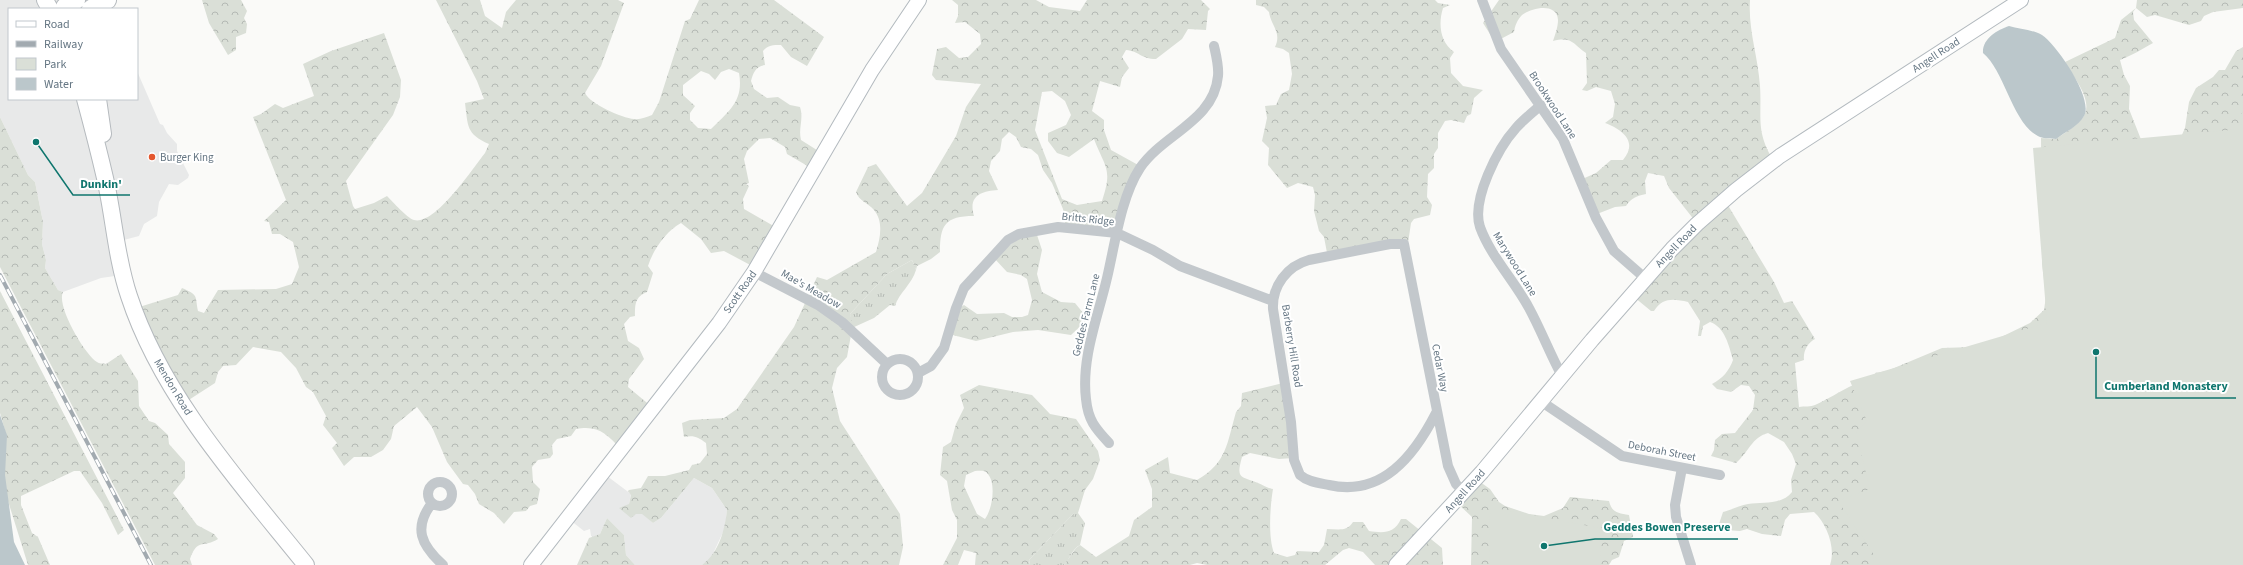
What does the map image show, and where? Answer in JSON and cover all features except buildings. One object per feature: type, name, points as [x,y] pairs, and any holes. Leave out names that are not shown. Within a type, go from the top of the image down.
[{"type":"highway","points":[[93,8],[107,0]]},
{"type":"highway","points":[[106,8],[113,0]]},
{"type":"main road","points":[[45,0],[64,6]]},
{"type":"main road","name":"Scott Road","points":[[531,565],[705,341],[754,272],[872,70],[919,0]]},
{"type":"main road","name":"Angell Road","points":[[1396,565],[1464,492],[1646,279],[1697,224],[1736,190],[1780,156],[2021,0]]},
{"type":"main road","name":"Mendon Road","points":[[85,100],[105,177],[124,281],[137,317],[152,351],[179,398],[200,430],[306,565]]},
{"type":"main road","name":"Mendon Road","points":[[98,100],[106,160],[105,177]]},
{"type":"street","name":"Brookwood Lane","points":[[1482,0],[1501,49],[1563,139],[1596,218],[1614,251],[1646,279]]},
{"type":"street","name":"Geddes Farm Lane","points":[[1109,443],[1093,427],[1086,399],[1085,380],[1090,345],[1117,234],[1127,199],[1140,168],[1161,144],[1189,125],[1204,110],[1211,97],[1218,76],[1214,46]]},
{"type":"street","name":"Marywood Lane","points":[[1541,105],[1516,128],[1496,158],[1486,181],[1478,215],[1480,225],[1489,247],[1528,307],[1562,376]]},
{"type":"street","name":"Britts Ridge","points":[[918,373],[931,366],[944,348],[956,308],[964,288],[1008,240],[1019,234],[1058,228],[1117,234],[1153,250],[1180,266],[1273,301]]},
{"type":"street","name":"Barberry Hill Road","points":[[1404,244],[1390,244],[1297,263],[1282,278],[1273,301],[1274,320],[1290,416],[1294,460],[1300,475],[1310,481],[1339,488],[1367,486],[1381,479],[1400,466],[1428,428],[1436,413]]},
{"type":"street","name":"Cedar Way","points":[[1404,244],[1436,413],[1448,466],[1456,484],[1464,492]]},
{"type":"street","name":"Mae's Meadow","points":[[754,272],[818,305],[842,322],[887,364]]},
{"type":"street","points":[[901,359],[909,361],[918,373],[918,382],[914,389],[907,394],[899,395],[891,393],[885,387],[882,380],[883,371],[887,364],[894,360],[901,359]]},
{"type":"street","name":"Deborah Street","points":[[1542,402],[1622,456],[1720,475]]},
{"type":"street","points":[[1682,468],[1675,505],[1676,517],[1691,565]]},
{"type":"street","points":[[432,502],[424,512],[420,523],[422,537],[426,548],[443,565]]},
{"type":"shaded area","points":[[0,0],[59,0],[63,8],[8,8],[8,100],[138,100],[138,73],[160,124],[163,125],[167,133],[177,144],[177,151],[189,175],[188,178],[178,185],[169,184],[159,202],[157,216],[144,224],[139,236],[116,242],[122,275],[101,278],[63,292],[58,290],[45,268],[46,260],[42,244],[43,222],[35,182],[28,175],[0,117]]},
{"type":"shaded area","points":[[603,473],[631,494],[629,504],[636,514],[643,514],[653,523],[661,518],[694,478],[712,488],[727,510],[725,528],[710,560],[702,565],[635,565],[626,555],[624,535],[607,518],[600,534],[595,538],[591,536],[590,529],[584,531],[570,520]]},
{"type":"green space","points":[[202,0],[241,0],[247,11],[244,18],[247,24],[246,33],[236,37],[236,50],[228,55],[209,23]]},
{"type":"green space","points":[[436,0],[480,0],[485,16],[502,28],[506,12],[516,0],[618,0],[624,3],[601,66],[585,93],[593,102],[607,110],[634,119],[641,119],[652,115],[659,102],[685,21],[690,19],[699,0],[774,0],[824,37],[807,66],[791,57],[781,45],[769,46],[763,51],[765,65],[757,68],[751,81],[754,89],[767,98],[778,97],[790,105],[800,107],[801,140],[820,152],[811,168],[787,154],[785,147],[770,138],[759,139],[747,151],[744,159],[749,183],[746,184],[749,186],[743,199],[744,209],[777,228],[754,267],[724,251],[711,253],[701,239],[681,223],[675,226],[665,236],[653,254],[648,266],[653,273],[647,292],[640,296],[636,301],[635,316],[630,317],[624,324],[628,341],[639,348],[644,359],[629,379],[628,387],[652,407],[621,449],[602,432],[591,428],[576,429],[571,436],[557,439],[552,445],[553,454],[550,458],[538,460],[532,467],[533,482],[540,489],[537,504],[530,506],[526,511],[514,512],[504,524],[494,513],[479,504],[475,494],[468,485],[463,484],[447,462],[432,427],[417,407],[394,426],[391,439],[383,450],[371,457],[354,457],[344,466],[332,448],[337,443],[323,425],[326,416],[313,392],[306,387],[296,368],[281,352],[253,347],[236,365],[223,366],[218,372],[215,383],[181,405],[136,308],[178,295],[182,288],[194,294],[198,311],[204,313],[218,290],[276,289],[292,284],[299,267],[293,242],[280,234],[272,234],[269,222],[264,221],[286,200],[253,117],[261,114],[275,104],[283,108],[314,96],[303,64],[331,51],[384,33],[401,80],[400,97],[393,115],[346,181],[355,209],[374,203],[387,196],[404,213],[414,220],[423,219],[443,205],[485,153],[489,144],[472,133],[468,123],[465,103],[484,99],[477,81]],"holes":[[[729,69],[739,73],[739,91],[734,105],[711,129],[698,128],[690,120],[690,113],[695,106],[683,95],[683,85],[701,71],[709,74],[715,80],[721,72]]]},
{"type":"green space","points":[[952,0],[1036,0],[1049,7],[1080,11],[1087,0],[1201,0],[1210,9],[1208,11],[1206,30],[1188,29],[1182,39],[1156,59],[1147,58],[1126,50],[1122,57],[1129,68],[1122,77],[1120,87],[1100,81],[1092,111],[1104,120],[1104,130],[1111,150],[1140,166],[1118,234],[1066,230],[1063,209],[1052,183],[1043,170],[1038,155],[1031,149],[1021,147],[1016,137],[1009,132],[1002,139],[1000,151],[991,161],[989,171],[998,190],[981,193],[974,199],[974,216],[956,218],[950,220],[946,224],[941,235],[940,252],[931,259],[917,266],[916,270],[912,260],[887,274],[850,314],[853,324],[847,357],[837,368],[832,388],[840,421],[900,514],[903,547],[899,565],[702,565],[713,554],[717,547],[723,533],[727,510],[712,488],[694,478],[661,518],[653,523],[642,514],[636,514],[631,518],[619,508],[629,504],[631,495],[628,491],[641,488],[648,476],[665,476],[689,470],[692,465],[700,463],[707,454],[706,443],[696,437],[684,437],[682,423],[690,420],[724,418],[737,409],[794,327],[817,277],[827,280],[876,252],[880,236],[879,220],[874,210],[859,198],[856,192],[868,167],[876,164],[907,206],[922,193],[956,136],[966,107],[981,84],[936,80],[932,75],[937,49],[946,47],[959,58],[968,57],[981,44],[980,34],[965,22],[955,23],[958,16],[958,5]],"holes":[[[1052,91],[1065,101],[1071,115],[1066,125],[1048,133],[1048,141],[1057,153],[1069,157],[1094,139],[1106,168],[1107,175],[1102,201],[1077,205],[1062,199],[1035,130],[1042,92]]]},
{"type":"green space","points":[[1256,0],[1435,0],[1438,3],[1450,5],[1443,8],[1441,14],[1441,32],[1449,48],[1454,52],[1450,58],[1451,73],[1463,86],[1483,90],[1474,98],[1471,114],[1467,116],[1464,123],[1451,120],[1445,121],[1438,133],[1438,148],[1434,154],[1434,168],[1428,174],[1427,197],[1432,205],[1430,215],[1414,219],[1411,223],[1407,250],[1393,247],[1328,258],[1324,237],[1319,231],[1314,211],[1315,195],[1313,187],[1298,183],[1287,188],[1268,165],[1269,148],[1262,141],[1267,118],[1265,106],[1276,105],[1281,94],[1289,90],[1292,74],[1289,53],[1283,49],[1275,47],[1277,42],[1277,33],[1269,12],[1264,7],[1256,5]]},
{"type":"green space","points":[[1499,0],[1750,0],[1750,22],[1760,86],[1760,117],[1762,134],[1764,143],[1775,163],[1726,202],[1774,282],[1784,303],[1792,301],[1815,339],[1806,348],[1804,360],[1795,363],[1799,407],[1815,405],[1853,385],[1877,379],[1875,373],[1887,371],[1942,348],[1972,347],[1997,339],[2030,323],[2044,310],[2046,296],[2042,264],[2041,138],[2056,139],[2072,128],[2081,120],[2085,113],[2086,106],[2082,90],[2065,62],[2115,38],[2121,20],[2136,8],[2133,12],[2134,20],[2153,43],[2120,60],[2124,75],[2130,86],[2129,109],[2142,142],[2177,146],[2185,128],[2189,102],[2196,88],[2213,77],[2219,70],[2225,70],[2236,51],[2243,47],[2243,565],[1830,565],[1832,551],[1829,537],[1823,523],[1814,512],[1790,514],[1785,520],[1781,536],[1762,534],[1747,529],[1740,531],[1725,530],[1719,524],[1723,512],[1754,503],[1778,501],[1788,496],[1792,492],[1791,480],[1796,464],[1792,454],[1784,442],[1768,433],[1758,438],[1736,463],[1711,456],[1714,450],[1715,440],[1722,434],[1735,433],[1753,410],[1755,395],[1749,386],[1741,385],[1731,392],[1717,389],[1712,384],[1722,377],[1730,368],[1733,360],[1730,349],[1723,333],[1715,324],[1710,322],[1703,326],[1701,336],[1698,336],[1700,321],[1688,302],[1669,300],[1661,303],[1654,311],[1651,311],[1634,297],[1699,226],[1669,188],[1664,176],[1648,173],[1645,181],[1646,194],[1634,198],[1626,206],[1615,207],[1597,214],[1580,180],[1596,173],[1611,160],[1623,160],[1629,147],[1629,142],[1622,132],[1605,123],[1613,117],[1615,104],[1611,91],[1596,87],[1587,91],[1582,90],[1587,83],[1586,53],[1568,40],[1553,41],[1558,20],[1557,14],[1549,9],[1543,8],[1526,12],[1516,23],[1514,32],[1495,42],[1483,23]]},
{"type":"green space","points":[[2137,0],[2243,0],[2243,8],[2213,12],[2204,16],[2201,21],[2189,25],[2155,15],[2147,17],[2136,8]]},
{"type":"green space","points":[[2243,98],[2243,565],[1881,565],[1838,501],[1870,489],[1856,432],[1867,421],[1850,381],[2047,323],[2033,148],[2241,129]]},
{"type":"green space","points":[[0,117],[28,175],[35,182],[43,222],[42,244],[46,260],[45,268],[58,290],[63,292],[62,299],[64,308],[73,330],[92,358],[98,363],[106,364],[121,354],[138,381],[139,406],[149,421],[155,423],[168,435],[169,444],[185,462],[185,478],[173,493],[197,525],[214,534],[218,539],[213,542],[201,544],[195,548],[190,559],[192,565],[155,565],[0,267]]},
{"type":"green space","points":[[1037,235],[1042,250],[1037,274],[1042,292],[1061,302],[1075,303],[1088,319],[1071,335],[1038,330],[1013,332],[976,341],[949,334],[955,311],[964,305],[977,314],[1004,313],[1012,317],[1022,317],[1028,315],[1032,300],[1027,279],[1021,275],[1007,272],[994,258],[1021,236]]},
{"type":"green space","points":[[912,260],[916,270],[912,280],[899,297],[895,306],[890,305],[874,318],[852,328],[850,314],[887,274]]},
{"type":"green space","points":[[0,291],[124,530],[118,535],[102,503],[80,471],[74,471],[21,496],[21,505],[32,533],[38,537],[50,565],[28,565],[3,485],[2,468],[6,434],[0,413]]},
{"type":"green space","points":[[1283,383],[1293,458],[1279,459],[1250,453],[1242,457],[1239,469],[1241,476],[1273,489],[1270,513],[1270,530],[1274,553],[1287,557],[1295,555],[1297,551],[1319,552],[1324,545],[1327,529],[1345,529],[1353,522],[1363,522],[1369,531],[1383,532],[1391,530],[1401,519],[1406,519],[1442,548],[1443,565],[1375,565],[1363,552],[1349,548],[1343,550],[1325,565],[1207,565],[1197,563],[1190,565],[1064,565],[1076,548],[1080,545],[1096,557],[1129,536],[1134,520],[1152,507],[1152,489],[1145,470],[1168,457],[1170,473],[1197,480],[1214,467],[1220,459],[1228,443],[1236,412],[1241,406],[1242,393]]},
{"type":"green space","points":[[979,385],[1032,395],[1050,414],[1076,419],[1098,451],[1100,460],[1093,479],[1085,490],[1078,513],[1074,513],[1029,560],[1030,565],[975,565],[976,553],[964,550],[958,565],[943,565],[957,538],[957,520],[952,510],[947,481],[940,475],[943,447],[951,442],[956,424],[964,408],[960,395]],"holes":[[[975,471],[986,472],[992,483],[993,490],[990,509],[985,519],[977,514],[964,486],[966,475]]]},
{"type":"green space","points":[[1476,479],[1490,489],[1499,502],[1505,506],[1529,514],[1544,516],[1563,508],[1570,497],[1609,501],[1614,510],[1619,513],[1629,515],[1633,537],[1624,541],[1619,557],[1612,560],[1609,565],[1471,565],[1472,517],[1455,501]]},
{"type":"green space","points":[[1495,508],[1599,528],[1601,565],[1489,565],[1490,515]]},
{"type":"green space","points":[[1074,513],[1078,513],[1085,523],[1080,545],[1075,549],[1066,563],[1064,565],[1030,565],[1029,560]]},
{"type":"green space","points":[[607,518],[624,535],[626,555],[635,565],[577,565],[589,538],[600,534]]},
{"type":"water","points":[[2009,26],[2039,33],[2049,41],[2065,61],[2084,98],[2086,108],[2082,120],[2056,139],[2040,137],[2031,131],[2023,122],[1991,61],[1983,53],[1983,48],[1988,39],[1995,33]]},
{"type":"water","points":[[0,415],[7,435],[5,475],[14,542],[25,565],[0,565]]},
{"type":"railway","points":[[0,275],[151,565]]},
{"type":"place","name":"Dunkin'","points":[[36,142]]},
{"type":"place","name":"Burger King","points":[[152,157]]},
{"type":"place","name":"Cumberland Monastery","points":[[2096,352]]},
{"type":"place","name":"Geddes Bowen Preserve","points":[[1544,546]]}]
